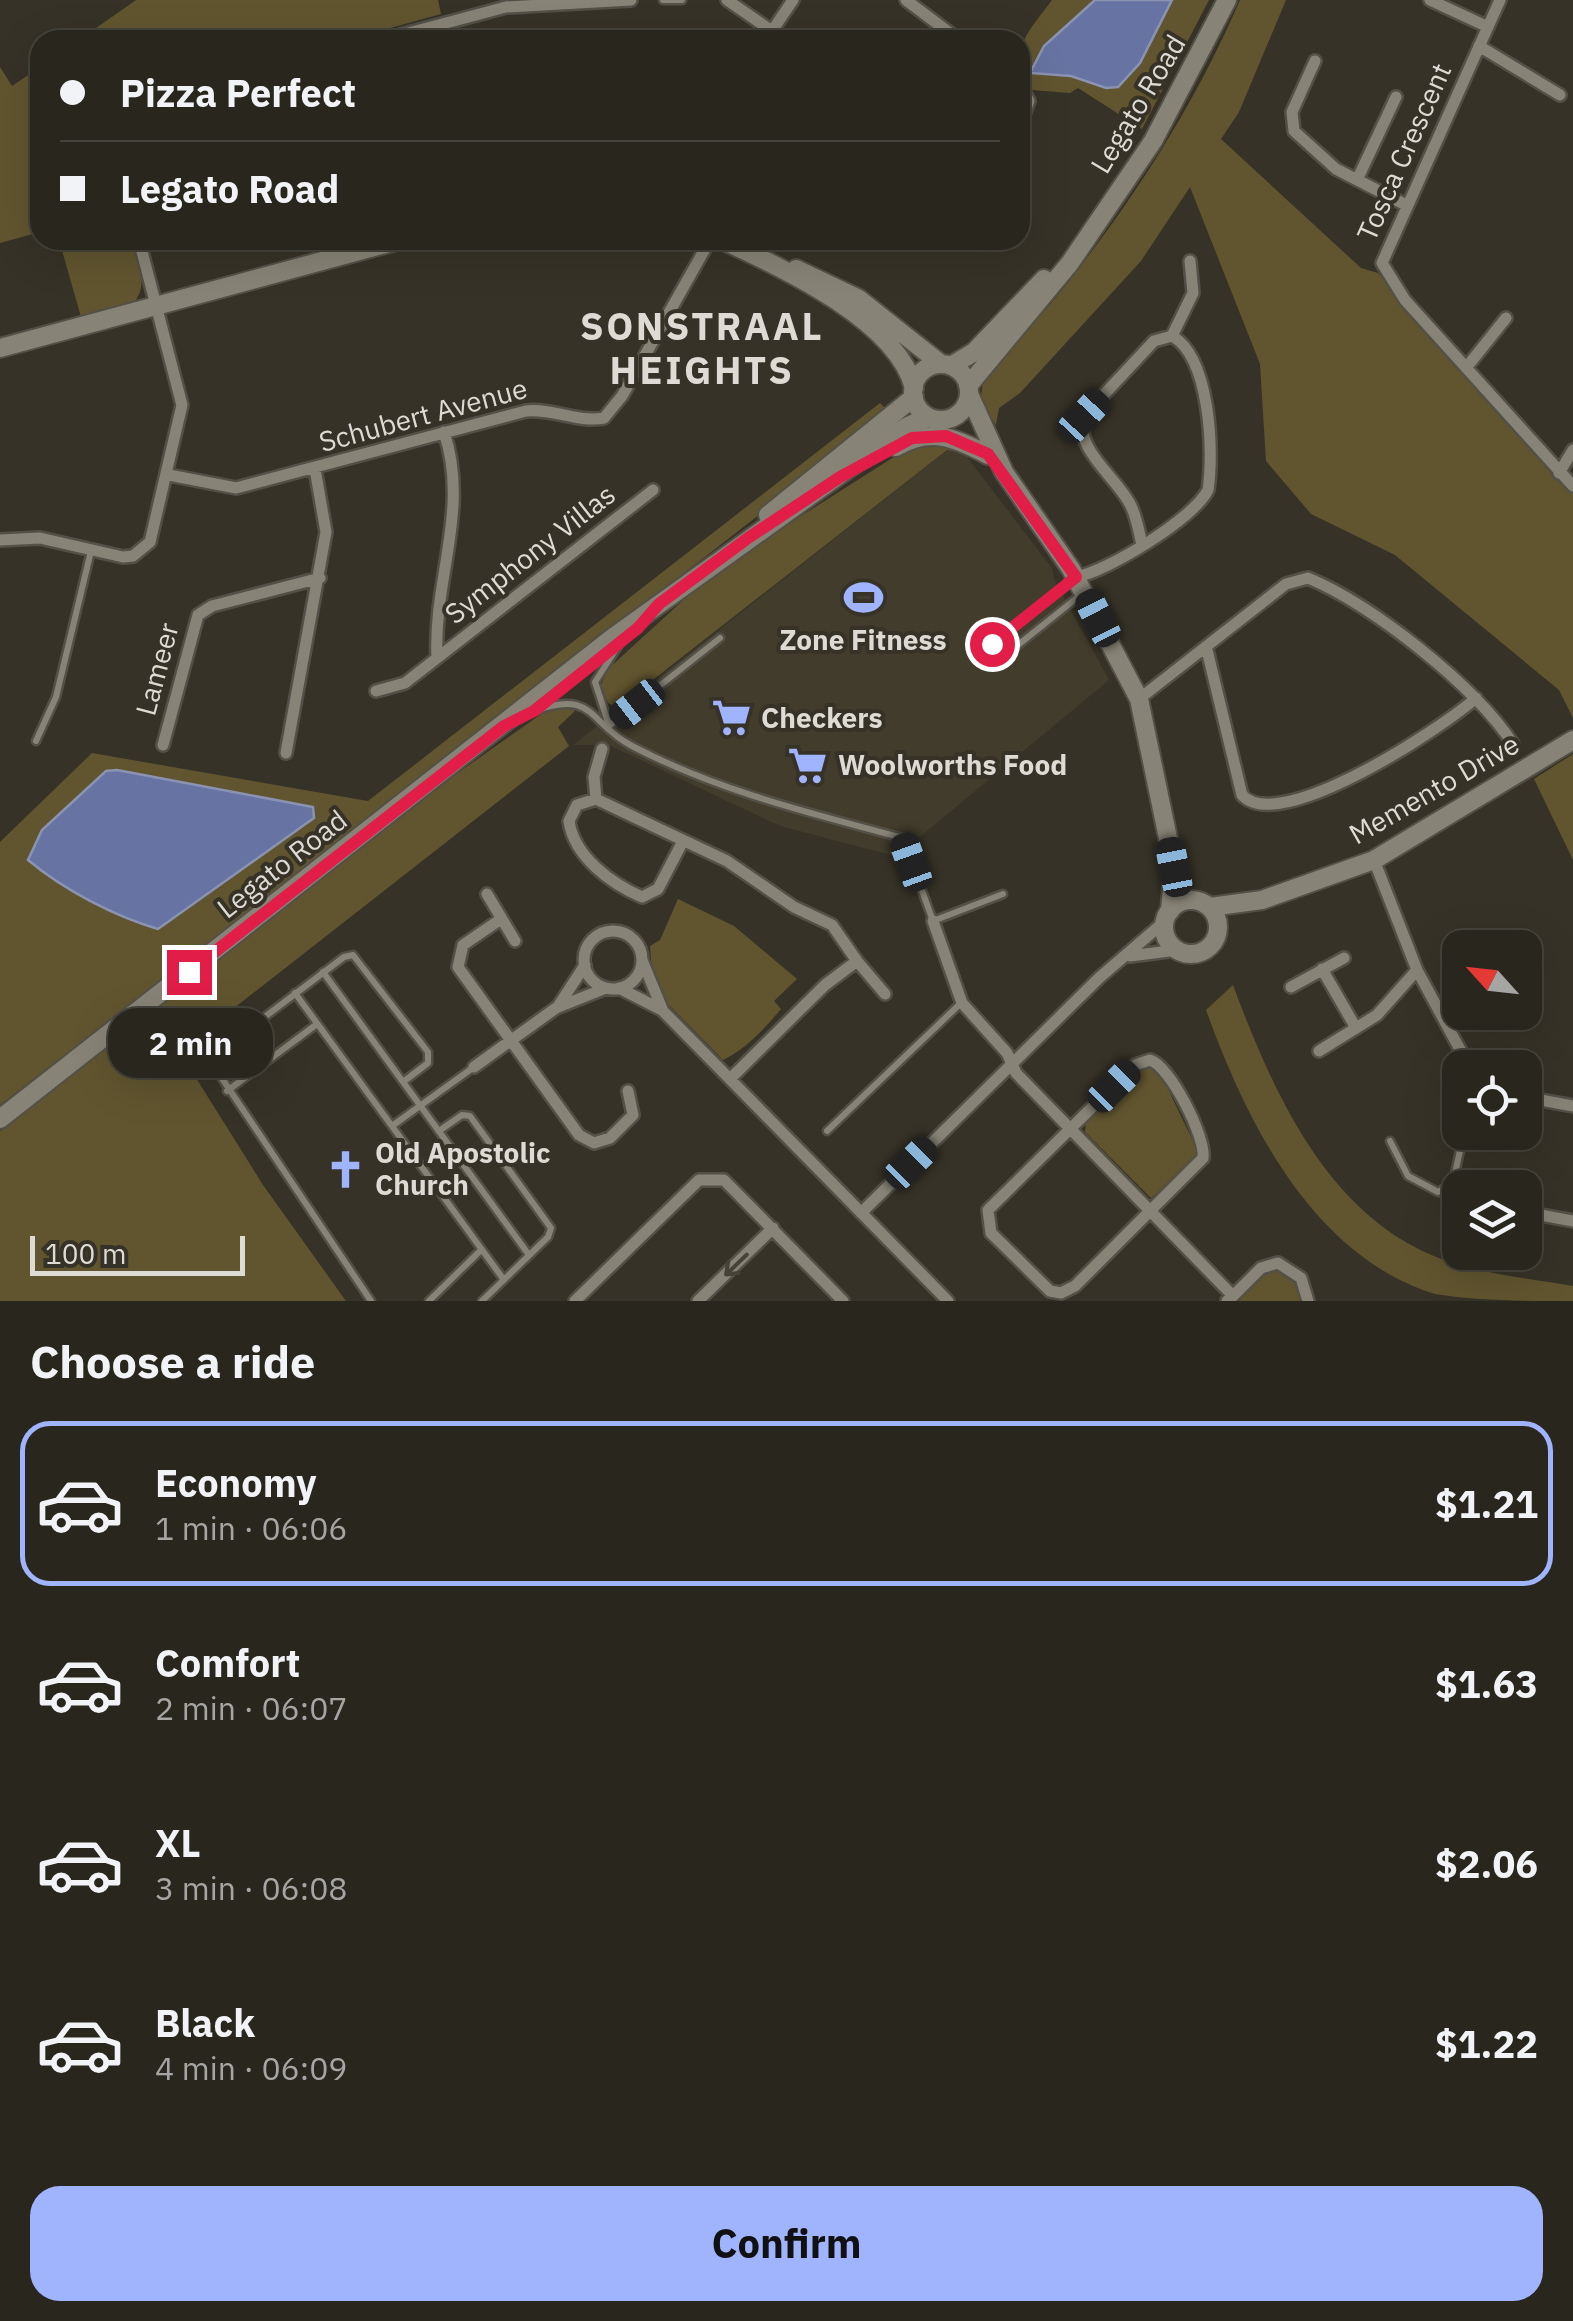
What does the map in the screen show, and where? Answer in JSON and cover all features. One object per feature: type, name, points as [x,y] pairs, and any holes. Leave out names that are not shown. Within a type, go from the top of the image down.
[{"type":"street","points":[[420,30],[506,7],[630,0]]},
{"type":"street","points":[[727,0],[764,30]]},
{"type":"street","points":[[775,30],[793,0]]},
{"type":"street","points":[[906,0],[946,30]]},
{"type":"street","name":"Legato Road","points":[[969,390],[1043,298],[1153,141],[1227,0]]},
{"type":"street","name":"Tosca Crescent","points":[[1500,0],[1382,257],[1382,270],[1573,486]]},
{"type":"street","points":[[1434,1],[1488,27]]},
{"type":"street","name":"Tosca Crescent","points":[[1479,46],[1560,95]]},
{"type":"street","points":[[1315,61],[1290,124],[1336,169],[1406,204]]},
{"type":"street","points":[[1357,180],[1396,97]]},
{"type":"street","name":"Legato Road","points":[[946,365],[974,352],[1089,232]]},
{"type":"street","points":[[0,540],[40,538],[123,557],[142,550],[155,529],[169,475],[182,394],[142,250]]},
{"type":"street","points":[[0,348],[363,250]]},
{"type":"street","name":"Schubert Avenue","points":[[169,475],[236,488],[546,408],[591,420],[604,418],[622,396],[704,250]]},
{"type":"street","points":[[744,250],[772,263],[876,329],[906,361],[914,392],[928,417],[947,420],[988,454],[1083,581],[1140,699],[1174,867],[1165,935],[1177,950]]},
{"type":"street","points":[[1142,546],[1131,506],[1084,441],[1080,425],[1154,341],[1172,336],[1192,293],[1190,261]]},
{"type":"street","points":[[772,263],[801,271],[859,299],[946,365],[969,390],[1004,472]]},
{"type":"street","points":[[1466,368],[1506,318]]},
{"type":"street","points":[[1083,581],[1142,546],[1204,497],[1209,480],[1202,374],[1189,348],[1172,336]]},
{"type":"street","points":[[914,392],[922,372],[946,365]]},
{"type":"street","points":[[947,420],[964,409],[969,390]]},
{"type":"street","name":"Legato Road","points":[[748,538],[761,521],[914,392]]},
{"type":"street","name":"Legato Road","points":[[0,1119],[659,604],[906,428],[928,417]]},
{"type":"street","name":"Symphony Villas","points":[[438,658],[438,605],[457,490],[444,432]]},
{"type":"street","points":[[840,477],[926,434],[960,440],[988,454]]},
{"type":"street","points":[[1559,473],[1573,450]]},
{"type":"street","points":[[286,753],[327,523],[315,469]]},
{"type":"street","name":"Symphony Villas","points":[[376,691],[404,683],[653,490]]},
{"type":"street","name":"Lameer","points":[[164,745],[198,615],[212,606],[320,578]]},
{"type":"street","points":[[1140,699],[1208,650],[1286,584],[1308,578],[1358,604],[1476,698],[1513,744]]},
{"type":"street","name":"Legato Road","points":[[504,726],[534,711],[620,644],[659,604]]},
{"type":"street","points":[[1208,650],[1242,795],[1256,806],[1277,806],[1369,768],[1476,698]]},
{"type":"street","name":"Memento Drive","points":[[1204,904],[1262,900],[1374,860],[1573,740]]},
{"type":"street","points":[[596,799],[594,776],[602,749]]},
{"type":"street","points":[[683,841],[658,890],[642,897],[601,873],[570,829],[577,805],[596,799],[727,862],[794,907],[832,925],[885,994]]},
{"type":"street","points":[[1374,860],[1417,970],[1460,1050]]},
{"type":"street","points":[[1126,956],[1177,950],[1201,953],[1218,934],[1218,919],[1174,867]]},
{"type":"street","points":[[487,894],[514,940]]},
{"type":"street","name":"Memento Drive","points":[[1218,934],[1262,900]]},
{"type":"street","points":[[861,1213],[1182,901],[1204,904]]},
{"type":"street","points":[[501,919],[463,945],[457,960],[578,1135],[588,1142],[610,1138],[630,1119],[634,1105],[628,1090]]},
{"type":"street","points":[[934,921],[962,1002],[1008,1053],[1011,1064],[1230,1298],[1261,1268],[1278,1264],[1301,1278],[1308,1301]]},
{"type":"street","points":[[556,1008],[584,965],[592,941],[606,932],[630,938],[663,1011]]},
{"type":"street","points":[[1292,987],[1344,958]]},
{"type":"street","points":[[474,1067],[556,1008],[633,981],[642,960]]},
{"type":"street","points":[[730,1079],[825,985],[856,961]]},
{"type":"street","points":[[584,965],[590,977],[663,1011],[948,1301]]},
{"type":"street","points":[[1322,969],[1356,1028]]},
{"type":"street","points":[[1318,1051],[1377,1015],[1417,970]]},
{"type":"street","points":[[1150,1060],[1162,1066],[1204,1150],[1198,1167],[1075,1286],[1061,1293],[1042,1285],[991,1233],[986,1218],[994,1200],[1071,1128],[1135,1065],[1150,1060]]},
{"type":"street","points":[[1542,1100],[1573,1106]]},
{"type":"street","points":[[575,1301],[699,1180],[724,1180],[835,1298]]},
{"type":"street","points":[[1542,1215],[1573,1221]]},
{"type":"street","points":[[698,1301],[773,1228]]},
{"type":"lane","points":[[663,0],[682,0]]},
{"type":"lane","points":[[36,741],[56,697],[92,550]]},
{"type":"lane","points":[[992,644],[1083,581]]},
{"type":"lane","points":[[1003,657],[1083,581]]},
{"type":"lane","points":[[609,726],[720,638]]},
{"type":"lane","points":[[609,726],[596,682],[620,644]]},
{"type":"lane","points":[[534,711],[571,702],[591,710],[627,744],[735,792],[902,838],[934,921],[1003,894]]},
{"type":"lane","points":[[372,1301],[210,1068],[210,1055],[346,956],[359,958],[428,1052],[428,1063],[403,1082]]},
{"type":"lane","points":[[323,972],[529,1255]]},
{"type":"lane","points":[[295,993],[504,1280]]},
{"type":"lane","points":[[828,1131],[962,1002]]},
{"type":"lane","points":[[227,1092],[317,1024]]},
{"type":"lane","points":[[392,1126],[474,1067]]},
{"type":"lane","points":[[439,1131],[462,1115],[470,1116],[550,1224],[550,1235],[482,1301]]},
{"type":"lane","points":[[1390,1141],[1398,1164],[1408,1176],[1438,1192],[1453,1183],[1460,1150]]},
{"type":"lane","points":[[429,1301],[481,1250]]},
{"type":"shaded area","points":[[136,0],[438,0],[441,14],[383,30],[93,30]]},
{"type":"shaded area","points":[[1052,0],[1209,0],[1142,129],[1078,88],[1070,93],[1031,90],[1030,30]]},
{"type":"shaded area","points":[[1240,0],[1286,0],[1239,112],[1221,139],[1361,268],[1378,273],[1573,494],[1573,718],[1559,690],[1395,555],[1311,514],[1266,461],[1260,364],[1190,187],[1141,261],[1020,393],[999,408],[996,425],[982,405],[986,376],[995,362],[1081,266],[1157,157],[1202,80]]},
{"type":"shaded area","points":[[0,67],[12,86],[30,74],[30,235],[0,243]]},
{"type":"shaded area","points":[[62,250],[134,250],[141,279],[135,301],[81,317]]},
{"type":"shaded area","points":[[880,403],[890,413],[0,1105],[0,842],[92,753],[368,801]]},
{"type":"shaded area","points":[[919,441],[949,444],[964,453],[947,450],[617,708],[608,703],[601,685],[608,669],[702,583]]},
{"type":"shaded area","points":[[947,450],[964,453],[1052,568],[1054,579],[1109,680],[921,836],[891,855],[780,826],[609,745],[573,745]]},
{"type":"shaded area","points":[[564,707],[575,711],[558,727],[569,746],[197,1037],[191,1070],[263,1185],[346,1301],[0,1301],[0,1131],[455,775],[544,712]]},
{"type":"shaded area","points":[[1573,754],[1573,860],[1534,779]]},
{"type":"shaded area","points":[[678,899],[734,926],[797,979],[774,1001],[781,1009],[747,1044],[723,1060],[662,998],[652,973],[650,946],[660,940]]},
{"type":"shaded area","points":[[1233,985],[1288,1111],[1341,1187],[1373,1219],[1410,1245],[1442,1258],[1442,1270],[1481,1270],[1573,1286],[1573,1301],[1435,1294],[1391,1275],[1353,1249],[1319,1217],[1264,1139],[1241,1096],[1206,1010]]},
{"type":"shaded area","points":[[1142,1068],[1153,1068],[1161,1075],[1197,1149],[1195,1160],[1151,1198],[1085,1132],[1086,1121]]},
{"type":"shaded area","points":[[1276,1269],[1297,1283],[1300,1301],[1236,1301],[1262,1275]]},
{"type":"water","points":[[1095,0],[1172,0],[1140,63],[1118,87],[1106,88],[1071,76],[1030,73],[1044,46]]},
{"type":"water","points":[[106,771],[313,807],[314,818],[158,929],[90,901],[28,860],[42,830]]},
{"type":"place","name":"Zone Fitness","points":[[863,598]]},
{"type":"place","name":"Checkers","points":[[731,718]]},
{"type":"place","name":"Woolworths Food","points":[[808,765]]},
{"type":"place","name":"Old Apostolic Church","points":[[345,1169]]},
{"type":"district","name":"SONSTRAAL HEIGHTS","points":[[702,349]]},
{"type":"route","points":[[189,972],[504,726],[534,711],[638,628],[659,604],[718,560],[840,477],[912,438],[926,434],[946,436],[988,454],[1076,577],[992,644]]}]
